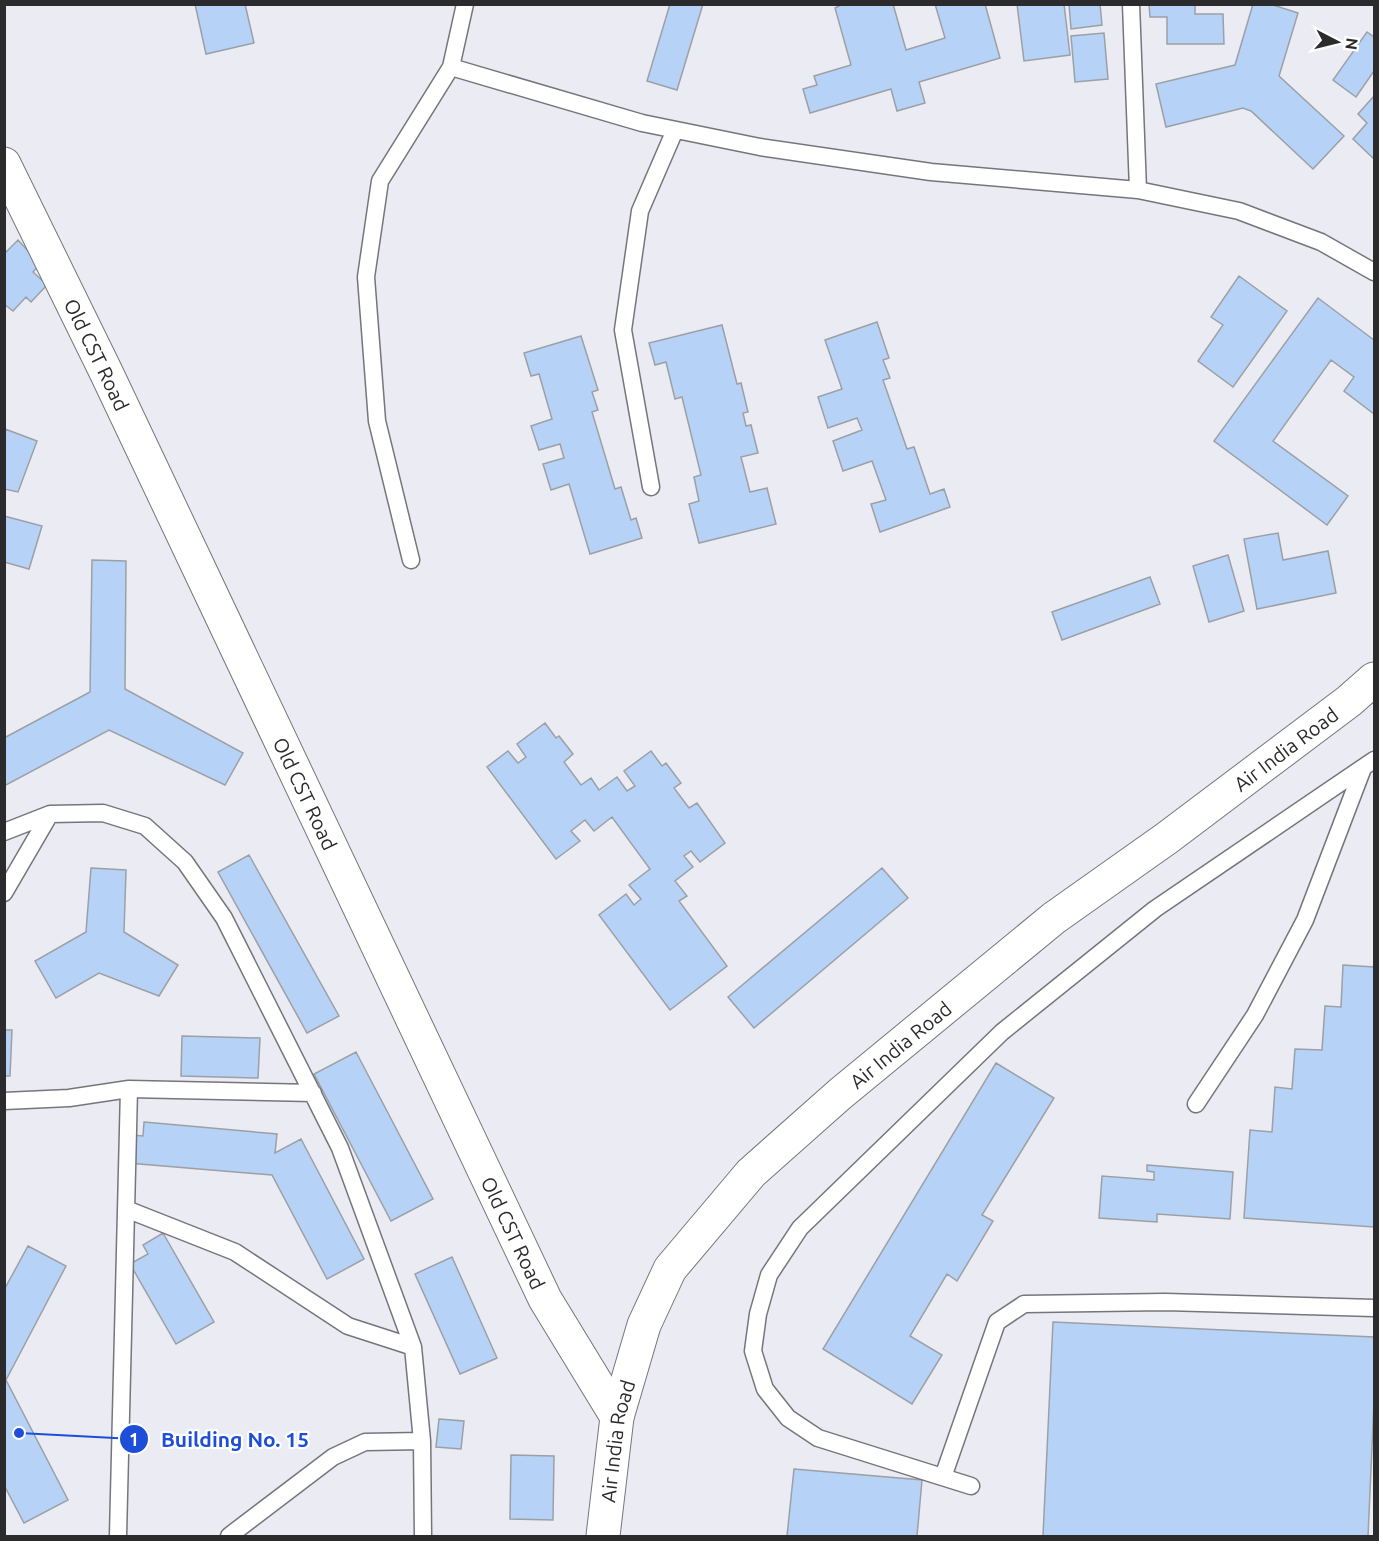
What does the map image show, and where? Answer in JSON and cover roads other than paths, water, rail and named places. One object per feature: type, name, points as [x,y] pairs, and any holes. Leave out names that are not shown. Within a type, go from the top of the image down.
[{"type":"street","name":"Old CST Road","points":[[4,164],[106,372],[545,1299],[617,1417]]},
{"type":"street","name":"Air India Road","points":[[603,1536],[617,1417],[644,1325],[670,1269],[751,1173],[840,1094],[1054,918],[1167,838],[1349,701],[1374,679]]},
{"type":"lane","points":[[411,560],[377,421],[366,277],[380,181],[451,67],[465,4]]},
{"type":"lane","points":[[1131,4],[1138,190]]},
{"type":"lane","points":[[451,67],[642,123],[760,147],[931,172],[1138,190],[1239,211],[1321,242],[1374,272]]},
{"type":"lane","points":[[651,487],[623,330],[639,211],[675,130]]},
{"type":"lane","points":[[1196,1104],[1255,1015],[1305,920],[1369,764]]},
{"type":"lane","points":[[971,1485],[818,1438],[788,1418],[765,1389],[753,1351],[758,1314],[769,1275],[800,1228],[1002,1032],[1155,909],[1369,764]]},
{"type":"lane","points":[[4,832],[50,814],[103,813],[145,826],[185,862],[224,918],[340,1148],[413,1347],[422,1441],[423,1536]]},
{"type":"lane","points":[[4,893],[50,814]]},
{"type":"lane","points":[[4,1101],[69,1098],[129,1089],[313,1093]]},
{"type":"lane","points":[[118,1536],[129,1089]]},
{"type":"lane","points":[[126,1209],[235,1252],[348,1326],[413,1347]]},
{"type":"lane","points":[[943,1477],[997,1322],[1024,1304],[1165,1302],[1374,1308]]},
{"type":"lane","points":[[229,1536],[333,1457],[364,1442],[422,1441]]},
{"type":"place","name":"Building No. 15","points":[[19,1433]]}]
